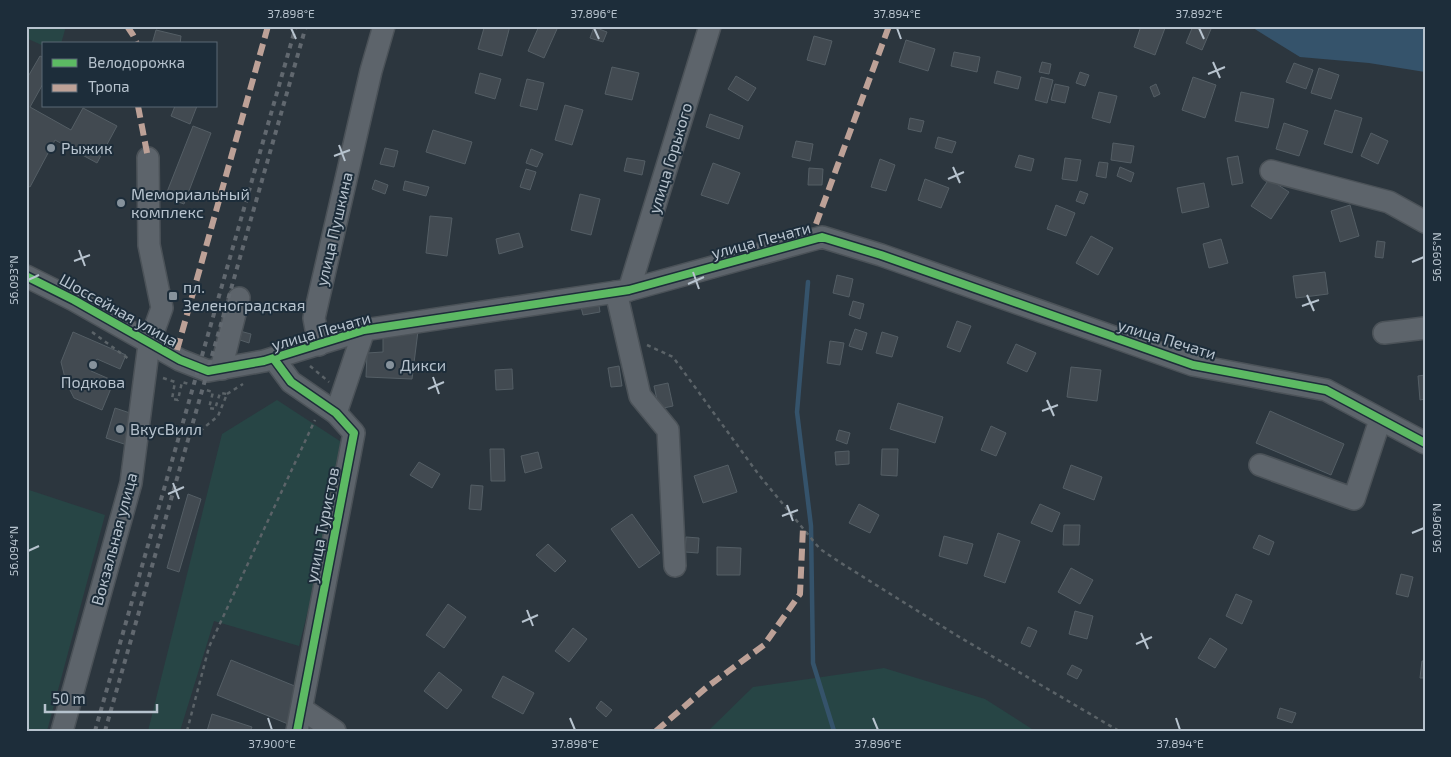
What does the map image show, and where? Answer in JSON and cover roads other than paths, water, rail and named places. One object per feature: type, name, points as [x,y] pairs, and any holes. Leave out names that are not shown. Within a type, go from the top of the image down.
[{"type":"street","name":"улица Пушкина","points":[[311,347],[314,318],[371,71],[384,26]]},
{"type":"street","name":"улица Горького","points":[[623,291],[710,26]]},
{"type":"street","name":"Вокзальная улица","points":[[62,731],[131,483],[150,344],[162,308],[149,244],[148,158]]},
{"type":"street","points":[[1270,171],[1389,202],[1425,222]]},
{"type":"street","name":"улица Печати","points":[[199,381],[208,371],[274,359],[364,330],[623,291],[822,237],[881,255],[1193,365],[1326,390],[1425,443]]},
{"type":"street","name":"Шоссейная улица","points":[[26,276],[74,300],[180,360],[199,381]]},
{"type":"street","points":[[623,291],[626,335],[640,396],[668,430],[675,566]]},
{"type":"street","points":[[222,369],[239,298]]},
{"type":"street","points":[[1384,333],[1425,328]]},
{"type":"street","points":[[330,408],[364,330]]},
{"type":"street","name":"улица Туристов","points":[[274,359],[291,382],[330,408],[354,434],[297,731]]},
{"type":"street","points":[[1260,465],[1354,499],[1380,420]]},
{"type":"street","points":[[302,709],[335,731]]},
{"type":"water","points":[[1250,26],[1425,26],[1425,72],[1369,63],[1300,57]]},
{"type":"waterway","points":[[808,282],[797,412],[811,526],[813,663],[834,731]]},
{"type":"railway","points":[[95,731],[296,26]]},
{"type":"railway","points":[[105,731],[306,26]]},
{"type":"place","name":"Рыжик","points":[[51,148]]},
{"type":"place","name":"Мемориальный комплекс","points":[[121,203]]},
{"type":"place","name":"пл. Зеленоградская","points":[[173,296]]},
{"type":"place","name":"Подкова","points":[[93,365]]},
{"type":"place","name":"Дикси","points":[[390,365]]},
{"type":"place","name":"ВкусВилл","points":[[120,429]]}]
